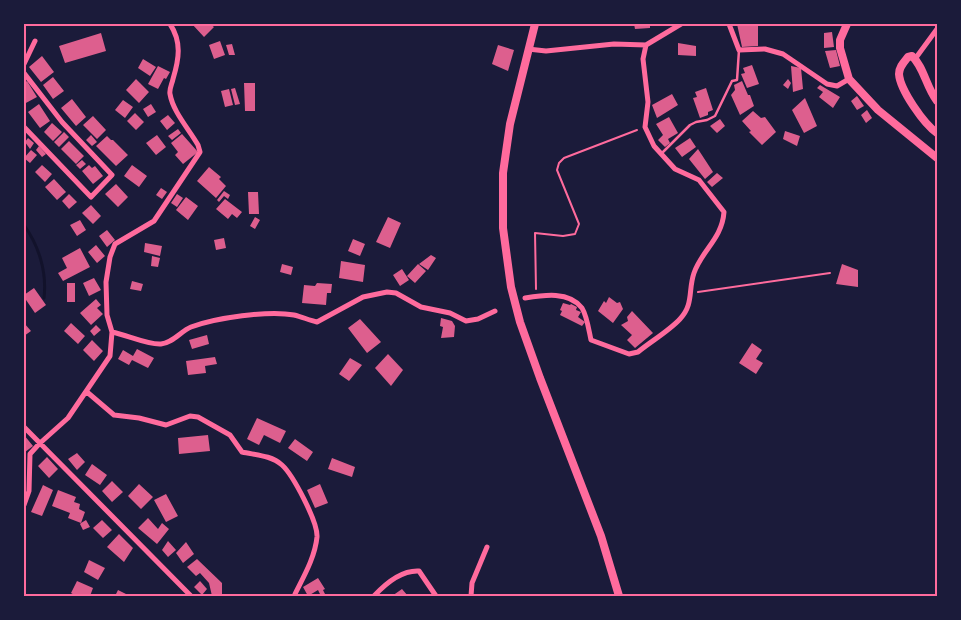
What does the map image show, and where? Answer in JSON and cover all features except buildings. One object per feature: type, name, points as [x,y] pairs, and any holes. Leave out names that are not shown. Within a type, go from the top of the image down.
[{"type":"main road","points":[[535,24],[508,134],[503,173],[503,228],[510,287],[540,378],[601,536],[619,596]]},
{"type":"main road","points":[[847,24],[840,40],[840,48],[849,79],[878,110],[937,158]]},
{"type":"main road","points":[[937,101],[924,79],[918,62],[912,56],[908,57],[900,67],[899,75],[908,98],[937,133]]},
{"type":"street","points":[[24,505],[29,491],[30,454],[68,418],[110,356],[112,332],[107,316],[106,282],[110,257],[115,244],[154,221],[200,152],[198,144],[173,105],[169,92],[180,48],[170,24]]},
{"type":"street","points":[[528,49],[546,51],[614,44],[646,45],[681,24]]},
{"type":"street","points":[[729,24],[739,50],[765,49],[783,54],[827,84],[837,86],[849,79]]},
{"type":"street","points":[[915,59],[937,29]]},
{"type":"street","points":[[24,64],[35,41]]},
{"type":"street","points":[[525,298],[560,295],[572,300],[583,309],[591,340],[629,354],[638,352],[680,319],[689,305],[692,278],[695,270],[719,233],[724,212],[698,180],[675,169],[661,154],[654,146],[645,127],[648,102],[643,59],[646,45]]},
{"type":"street","points":[[24,73],[62,122],[112,175],[91,197],[24,127]]},
{"type":"street","points":[[112,332],[152,343],[163,344],[172,340],[186,329],[203,322],[262,314],[294,315],[317,322],[363,297],[387,292],[396,293],[421,307],[450,313],[466,321],[478,319],[494,311]]},
{"type":"street","points":[[87,392],[114,415],[138,418],[166,425],[190,416],[198,417],[230,435],[242,452],[270,457],[281,464],[294,481],[312,515],[317,534],[315,551],[295,594],[296,596]]},
{"type":"street","points":[[24,427],[191,596]]},
{"type":"street","points":[[472,596],[472,583],[487,548]]},
{"type":"street","points":[[374,596],[409,570],[419,571],[436,596]]},
{"type":"lane","points":[[661,154],[690,125],[715,116],[729,85],[732,81],[737,80],[739,50]]},
{"type":"path","points":[[536,296],[536,233],[563,236],[575,234],[580,224],[557,170],[560,163],[564,158],[645,127]]},
{"type":"path","points":[[691,293],[830,273]]},
{"type":"waterway","points":[[24,225],[38,250],[41,260],[45,288],[44,298]]}]
